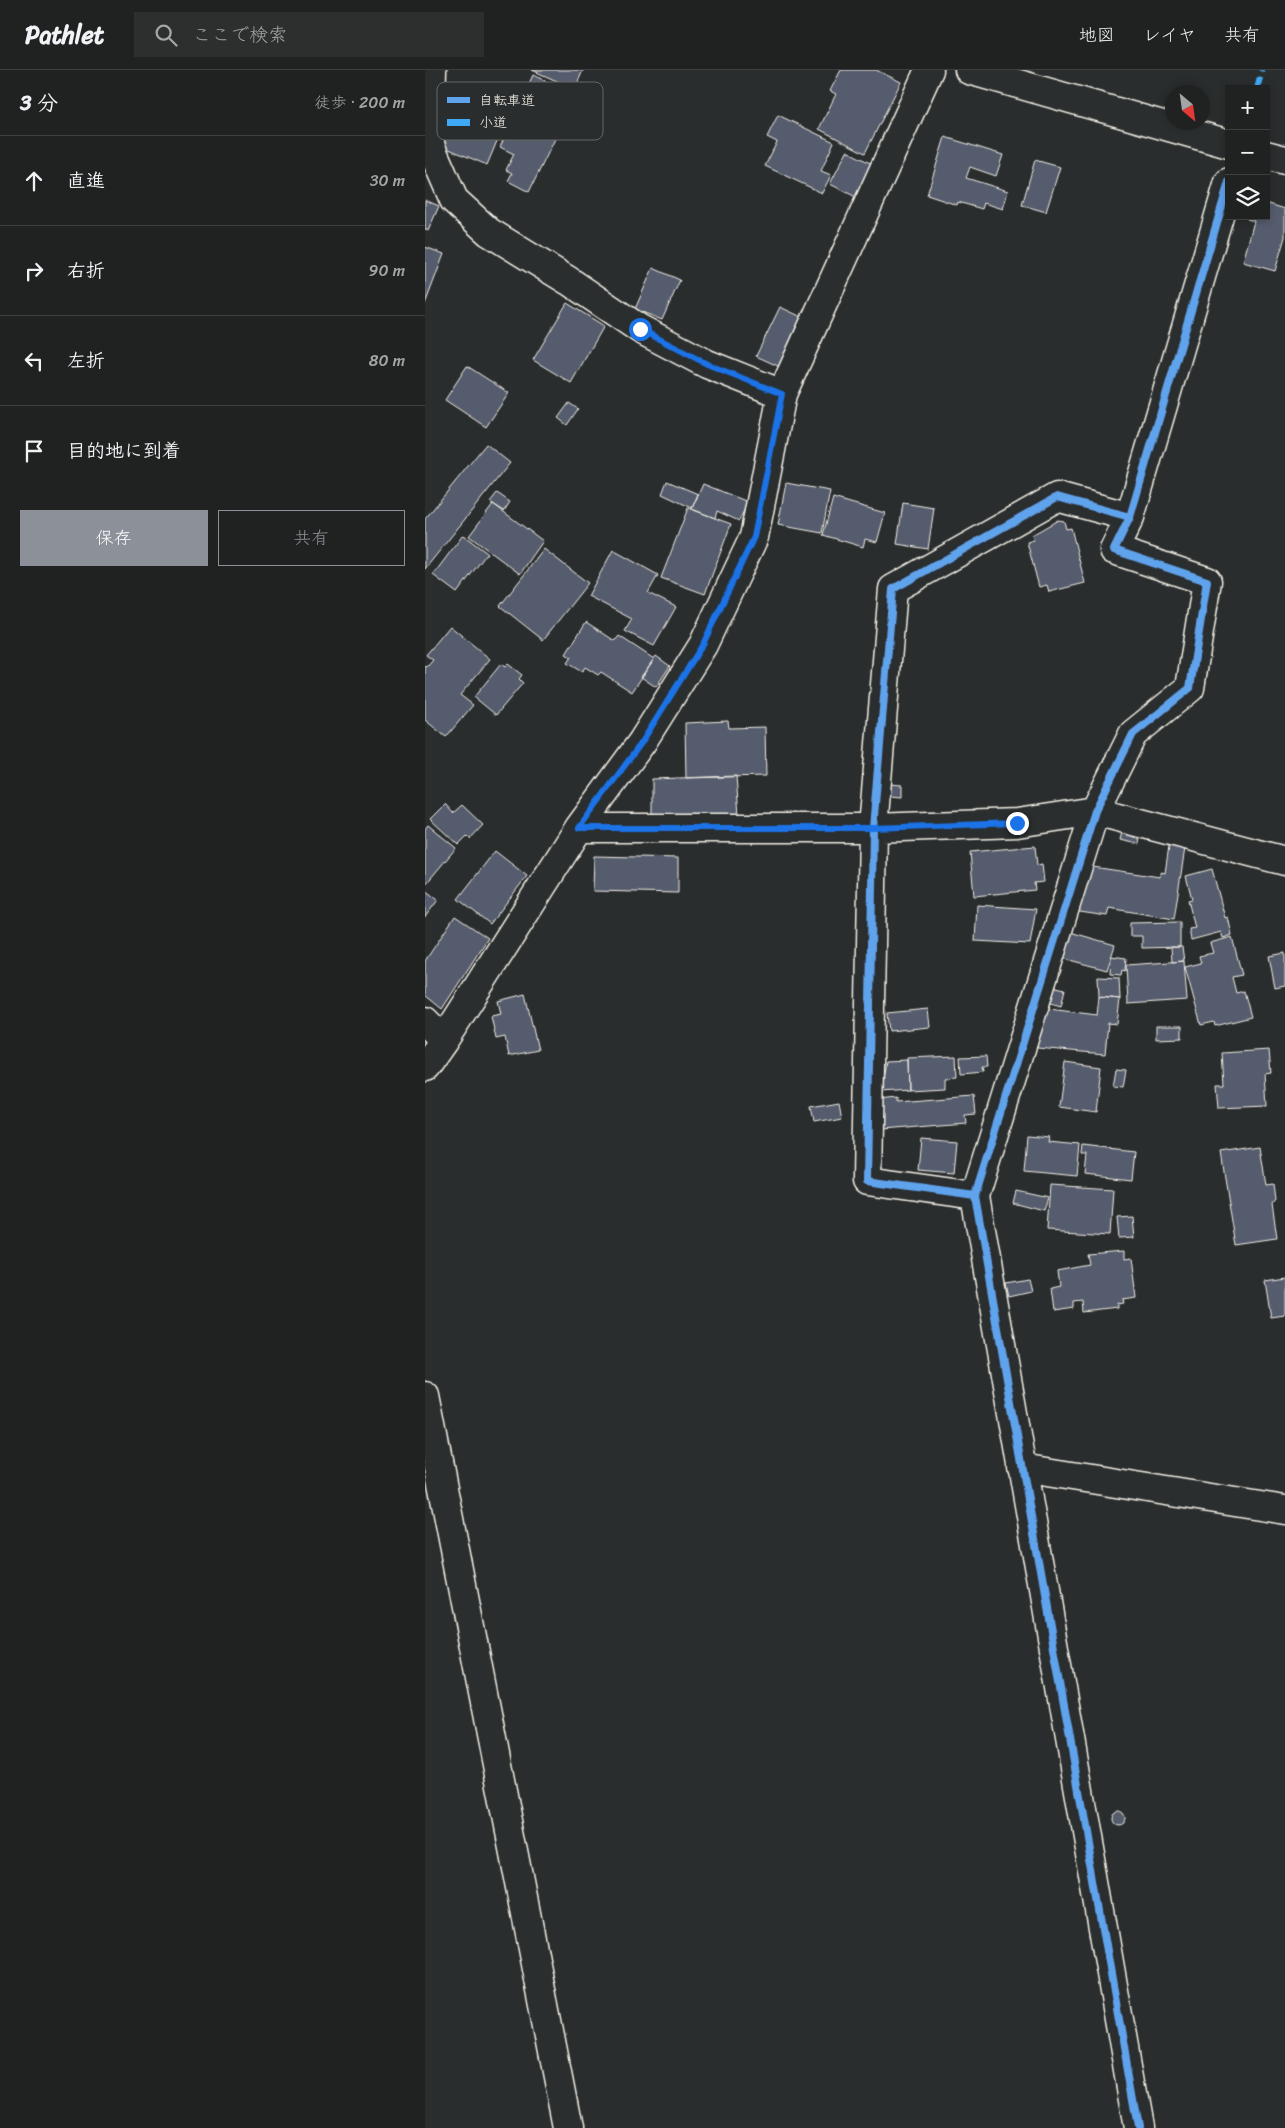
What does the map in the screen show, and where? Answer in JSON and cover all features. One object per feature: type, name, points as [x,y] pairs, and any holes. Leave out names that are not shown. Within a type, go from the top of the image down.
[{"type":"street","points":[[432,70],[427,148],[455,200],[489,232],[569,281],[640,329],[707,364],[782,394]]},
{"type":"street","points":[[425,1067],[579,828],[642,742],[703,644],[754,537],[782,394],[929,70]]},
{"type":"street","points":[[969,70],[1225,143]]},
{"type":"street","points":[[1270,156],[1285,160]]},
{"type":"street","points":[[1138,2128],[975,1196],[1095,811],[1133,734],[1190,688],[1207,581],[1113,550],[1130,517],[1225,196]]},
{"type":"street","points":[[975,1196],[867,1181],[873,828],[893,588],[1057,497],[1130,517]]},
{"type":"street","points":[[579,828],[873,828],[1017,823],[1095,811],[1285,861]]},
{"type":"street","points":[[425,1021],[444,1040]]},
{"type":"street","points":[[425,1396],[568,2128]]},
{"type":"street","points":[[1022,1468],[1285,1510]]},
{"type":"building","points":[[532,70],[583,70],[578,82],[559,82]]},
{"type":"building","points":[[841,70],[876,70],[901,82],[865,153],[819,129],[836,94],[830,91]]},
{"type":"building","points":[[533,75],[547,82],[530,82]]},
{"type":"building","points":[[778,115],[834,142],[821,171],[831,175],[822,193],[765,166],[777,142],[767,137]]},
{"type":"building","points":[[945,137],[1003,155],[996,176],[970,167],[966,178],[1008,191],[1003,209],[984,203],[982,209],[958,202],[957,205],[927,195]]},
{"type":"building","points":[[444,140],[497,140],[487,165],[442,146]]},
{"type":"building","points":[[503,140],[554,140],[529,192],[508,181],[512,173],[506,170],[514,154],[500,147]]},
{"type":"building","points":[[847,151],[872,164],[856,197],[830,184]]},
{"type":"building","points":[[1035,160],[1060,167],[1046,212],[1022,205]]},
{"type":"building","points":[[425,200],[439,206],[428,231],[425,229]]},
{"type":"building","points":[[1270,204],[1285,209],[1285,237],[1275,271],[1243,262],[1254,221],[1250,220],[1270,220]]},
{"type":"building","points":[[425,247],[444,254],[425,304]]},
{"type":"building","points":[[653,268],[680,280],[662,320],[635,309]]},
{"type":"building","points":[[567,303],[604,326],[571,383],[533,360]]},
{"type":"building","points":[[780,307],[804,318],[780,367],[756,356]]},
{"type":"building","points":[[467,366],[509,393],[486,427],[445,400]]},
{"type":"building","points":[[569,403],[578,409],[567,425],[558,418]]},
{"type":"building","points":[[486,444],[510,463],[425,569],[425,519]]},
{"type":"building","points":[[667,481],[698,494],[692,508],[662,494]]},
{"type":"building","points":[[786,483],[830,491],[822,533],[778,525]]},
{"type":"building","points":[[703,484],[748,502],[739,521],[717,511],[715,518],[692,509]]},
{"type":"building","points":[[497,493],[510,502],[504,511],[490,502]]},
{"type":"building","points":[[833,498],[885,513],[877,542],[865,539],[863,547],[823,535]]},
{"type":"building","points":[[903,503],[934,508],[928,549],[897,544]]},
{"type":"building","points":[[493,504],[543,541],[520,574],[469,536]]},
{"type":"building","points":[[688,508],[731,524],[705,594],[661,578]]},
{"type":"building","points":[[1058,520],[1064,521],[1066,529],[1071,528],[1085,583],[1049,592],[1047,585],[1039,587],[1027,542],[1034,540],[1032,535]]},
{"type":"building","points":[[463,535],[487,553],[457,593],[433,575]]},
{"type":"building","points":[[544,549],[588,583],[543,640],[500,606]]},
{"type":"building","points":[[613,550],[658,575],[648,593],[676,607],[654,646],[625,631],[632,619],[588,596]]},
{"type":"building","points":[[586,622],[615,641],[619,636],[654,659],[632,692],[601,672],[598,675],[585,667],[582,672],[567,663],[571,657],[566,654]]},
{"type":"building","points":[[450,626],[490,659],[460,695],[473,705],[446,737],[425,720],[425,666],[427,667],[433,660],[426,655]]},
{"type":"building","points":[[656,656],[670,666],[656,687],[641,677]]},
{"type":"building","points":[[501,664],[505,667],[508,664],[522,675],[519,679],[523,683],[496,715],[474,697]]},
{"type":"building","points":[[728,721],[729,728],[765,727],[766,776],[686,778],[685,723]]},
{"type":"building","points":[[736,776],[739,815],[652,814],[652,779]]},
{"type":"building","points":[[889,784],[902,785],[902,797],[889,796]]},
{"type":"building","points":[[445,804],[453,813],[462,805],[483,825],[470,839],[467,836],[458,845],[430,819]]},
{"type":"building","points":[[428,825],[456,848],[425,885],[425,829]]},
{"type":"building","points":[[1122,832],[1140,836],[1139,844],[1120,840]]},
{"type":"building","points":[[1035,846],[1037,865],[1042,864],[1044,882],[1034,883],[1035,890],[974,896],[970,852]]},
{"type":"building","points":[[1169,846],[1185,848],[1174,919],[1109,908],[1107,916],[1073,911],[1086,866],[1160,877],[1161,872],[1165,873]]},
{"type":"building","points":[[495,851],[527,876],[490,924],[458,899]]},
{"type":"building","points":[[594,856],[678,858],[678,893],[593,891]]},
{"type":"building","points":[[1212,869],[1225,918],[1228,917],[1232,935],[1223,938],[1221,932],[1191,940],[1189,929],[1195,928],[1188,900],[1192,899],[1186,876]]},
{"type":"building","points":[[425,890],[438,900],[425,917]]},
{"type":"building","points":[[977,905],[1036,909],[1030,944],[975,941]]},
{"type":"building","points":[[455,916],[488,938],[442,1009],[425,995],[425,961]]},
{"type":"building","points":[[1180,922],[1180,947],[1142,948],[1142,936],[1130,936],[1130,923]]},
{"type":"building","points":[[1070,932],[1115,945],[1107,970],[1062,958]]},
{"type":"building","points":[[1232,937],[1242,975],[1232,977],[1236,993],[1244,991],[1251,1017],[1215,1026],[1214,1022],[1201,1025],[1185,967],[1201,963],[1199,956],[1213,953],[1210,943]]},
{"type":"building","points":[[1171,947],[1182,947],[1184,961],[1172,962]]},
{"type":"building","points":[[1285,953],[1285,986],[1275,988],[1269,956]]},
{"type":"building","points":[[1111,956],[1126,958],[1125,971],[1122,970],[1121,975],[1110,974]]},
{"type":"building","points":[[1184,961],[1187,1000],[1128,1004],[1126,965]]},
{"type":"building","points":[[1098,977],[1119,978],[1120,999],[1099,997]]},
{"type":"building","points":[[1052,986],[1065,989],[1061,1006],[1047,1002]]},
{"type":"building","points":[[525,994],[538,1050],[509,1056],[505,1037],[496,1039],[491,1016],[501,1014],[498,1001]]},
{"type":"building","points":[[1099,997],[1120,999],[1117,1024],[1108,1023],[1105,1054],[1037,1048],[1041,1008],[1097,1015]]},
{"type":"building","points":[[928,1009],[930,1027],[889,1031],[887,1013]]},
{"type":"building","points":[[1156,1026],[1182,1026],[1182,1038],[1156,1039]]},
{"type":"building","points":[[1269,1050],[1271,1073],[1265,1074],[1267,1106],[1219,1108],[1217,1084],[1224,1084],[1222,1053]]},
{"type":"building","points":[[956,1056],[957,1077],[945,1078],[945,1088],[908,1090],[907,1058]]},
{"type":"building","points":[[986,1056],[987,1067],[982,1067],[983,1072],[961,1074],[960,1057]]},
{"type":"building","points":[[907,1060],[908,1090],[881,1092],[886,1061]]},
{"type":"building","points":[[1065,1062],[1101,1067],[1096,1112],[1059,1107]]},
{"type":"building","points":[[1116,1069],[1126,1070],[1123,1087],[1113,1086]]},
{"type":"building","points":[[974,1096],[976,1114],[965,1115],[966,1123],[881,1130],[879,1100],[896,1098],[896,1102]]},
{"type":"building","points":[[839,1101],[842,1117],[814,1122],[811,1106]]},
{"type":"building","points":[[1027,1135],[1049,1137],[1048,1142],[1080,1145],[1077,1176],[1024,1171]]},
{"type":"building","points":[[921,1138],[957,1141],[954,1173],[918,1170]]},
{"type":"building","points":[[1083,1146],[1134,1152],[1131,1179],[1085,1174],[1087,1155],[1082,1155]]},
{"type":"building","points":[[1260,1147],[1266,1185],[1273,1184],[1275,1201],[1272,1205],[1277,1239],[1236,1245],[1221,1153]]},
{"type":"building","points":[[1050,1185],[1113,1189],[1110,1234],[1047,1230]]},
{"type":"building","points":[[1016,1191],[1048,1198],[1044,1211],[1013,1203]]},
{"type":"building","points":[[1132,1216],[1134,1237],[1119,1238],[1117,1217]]},
{"type":"building","points":[[1124,1251],[1124,1259],[1131,1258],[1136,1298],[1122,1300],[1123,1304],[1117,1305],[1117,1309],[1084,1313],[1083,1302],[1074,1303],[1074,1309],[1053,1312],[1050,1289],[1059,1287],[1057,1271],[1090,1265],[1088,1254]]},
{"type":"building","points":[[1285,1277],[1285,1316],[1271,1318],[1265,1280]]},
{"type":"building","points":[[1028,1279],[1031,1291],[1009,1296],[1006,1283]]},
{"type":"building","points":[[1118,1811],[1123,1813],[1125,1818],[1123,1823],[1118,1825],[1113,1823],[1111,1818],[1113,1813]]},
{"type":"marked path","points":[[1258,85],[1262,70]]},
{"type":"cycle path","points":[[975,1196],[1095,811],[1133,734],[1190,688],[1207,581],[1114,550],[1130,517],[1225,196]]},
{"type":"cycle path","points":[[1130,517],[1057,497],[893,589],[873,828],[867,1181],[975,1196],[1138,2128]]},
{"type":"route","points":[[640,329],[707,364],[782,394],[754,537],[703,644],[642,742],[579,828],[873,828],[1017,823]]}]
